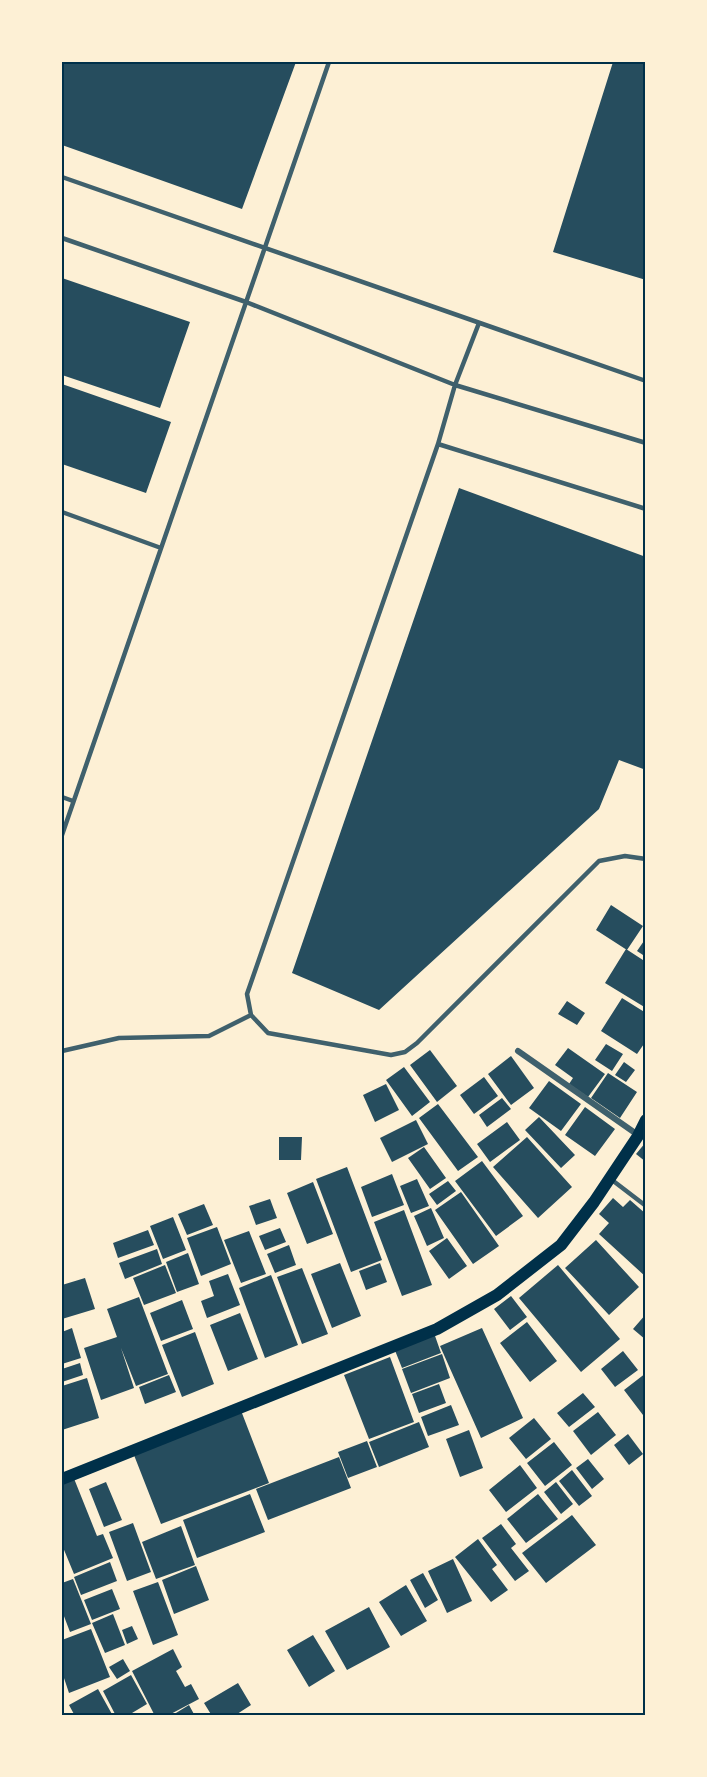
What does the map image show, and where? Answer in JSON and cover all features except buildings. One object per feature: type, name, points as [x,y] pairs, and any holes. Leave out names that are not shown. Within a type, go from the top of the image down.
[{"type":"main road","points":[[62,1479],[437,1329],[497,1295],[561,1245],[610,1178],[638,1136],[645,1120]]},
{"type":"street","points":[[518,1051],[638,1136]]},
{"type":"lane","points":[[62,835],[329,62]]},
{"type":"lane","points":[[62,177],[645,381]]},
{"type":"lane","points":[[62,238],[246,302],[455,385],[645,443]]},
{"type":"lane","points":[[479,323],[455,385],[438,444],[248,994],[251,1015],[268,1033],[391,1055],[405,1052],[417,1043],[599,861],[626,856],[645,860]]},
{"type":"lane","points":[[438,444],[645,508]]},
{"type":"lane","points":[[62,512],[161,548]]},
{"type":"lane","points":[[62,796],[74,801]]},
{"type":"lane","points":[[62,1051],[119,1038],[209,1036],[251,1015]]},
{"type":"lane","points":[[610,1178],[645,1206]]}]
